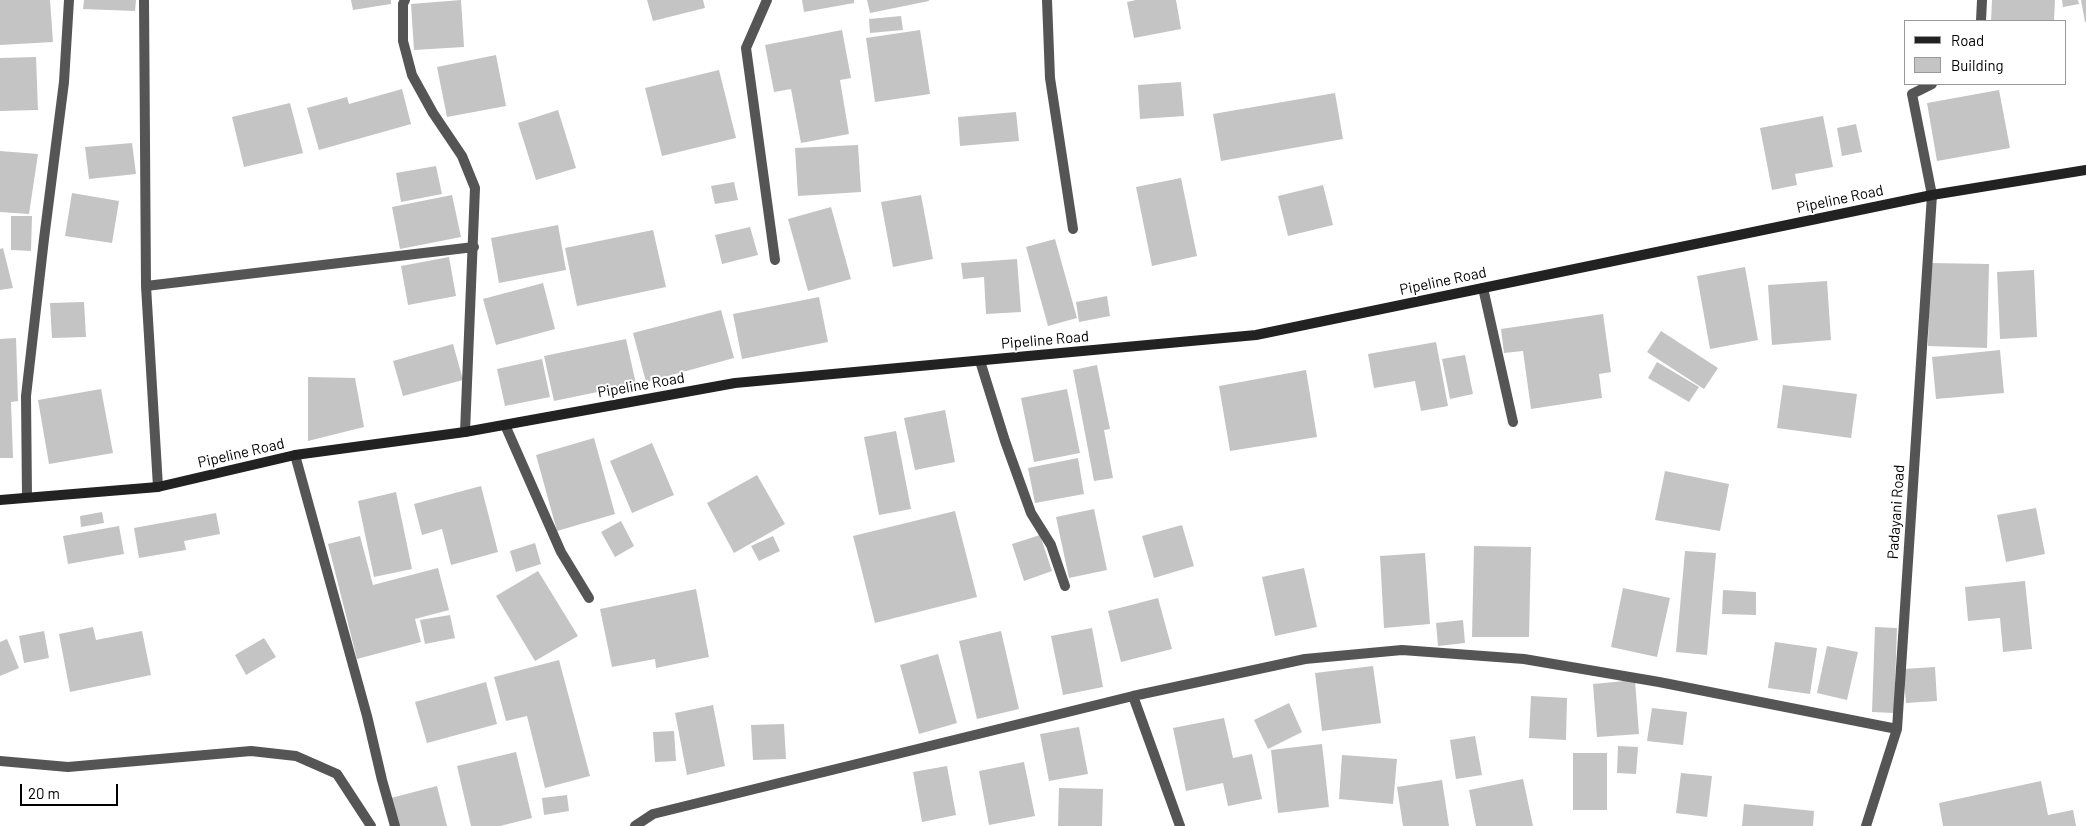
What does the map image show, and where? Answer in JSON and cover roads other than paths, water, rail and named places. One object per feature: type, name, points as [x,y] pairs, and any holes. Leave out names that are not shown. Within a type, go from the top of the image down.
[{"type":"main road","name":"Pipeline Road","points":[[0,500],[158,488],[295,455],[465,432],[735,383],[1256,336],[1932,195],[2086,170]]},
{"type":"street","points":[[27,497],[26,396],[64,82],[69,0]]},
{"type":"street","points":[[144,0],[146,286],[158,488]]},
{"type":"street","points":[[405,0],[403,4],[403,42],[412,75],[433,113],[462,156],[475,188],[465,432]]},
{"type":"street","points":[[767,0],[746,48],[775,260]]},
{"type":"street","points":[[1048,0],[1050,78],[1073,229]]},
{"type":"street","points":[[1981,20],[1982,0]]},
{"type":"street","name":"Padayani Road","points":[[1866,826],[1897,729],[1932,195],[1912,94],[1930,85]]},
{"type":"street","points":[[146,286],[474,247]]},
{"type":"street","points":[[1484,288],[1513,422]]},
{"type":"street","points":[[980,361],[1005,441],[1031,513],[1051,545],[1064,586]]},
{"type":"street","points":[[505,425],[561,552],[589,598]]},
{"type":"street","points":[[295,455],[367,716],[395,826]]},
{"type":"street","points":[[636,826],[653,814],[1133,696],[1305,659],[1402,650],[1524,659],[1659,682],[1897,729]]},
{"type":"street","points":[[1133,696],[1180,826]]},
{"type":"street","points":[[0,761],[68,767],[251,751],[296,756],[337,774],[371,826]]}]
